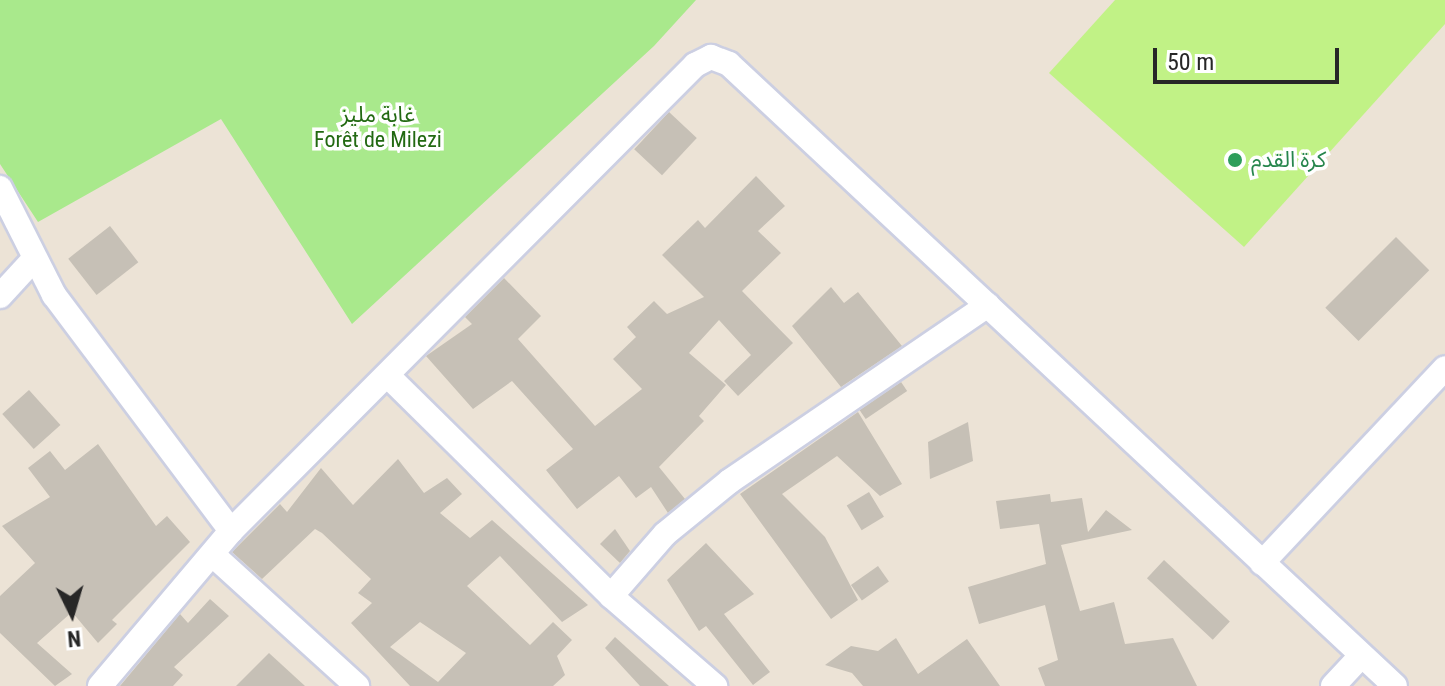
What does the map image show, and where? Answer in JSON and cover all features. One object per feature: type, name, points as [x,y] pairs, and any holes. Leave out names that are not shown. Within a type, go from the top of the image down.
[{"type":"street","points":[[100,686],[231,531],[695,65],[711,57],[729,64],[1395,686]]},
{"type":"street","points":[[0,188],[34,259],[72,321],[231,531]]},
{"type":"street","points":[[0,296],[34,259]]},
{"type":"street","points":[[611,596],[665,534],[730,481],[988,305]]},
{"type":"street","points":[[1262,563],[1445,368]]},
{"type":"street","points":[[388,376],[611,596],[715,686]]},
{"type":"street","points":[[213,555],[357,686]]},
{"type":"street","points":[[1333,686],[1361,656]]},
{"type":"green space","name":"غابة مليز Forêt de Milezi","points":[[0,0],[696,0],[654,46],[352,324],[221,119],[38,222],[0,164]]},
{"type":"green space","name":"كرة القدم","points":[[1115,0],[1445,0],[1445,24],[1244,247],[1049,73]]},
{"type":"building","points":[[669,112],[697,138],[662,175],[634,149]]},
{"type":"building","points":[[756,176],[785,206],[758,231],[781,253],[742,291],[793,343],[738,396],[724,381],[751,355],[719,320],[689,353],[726,385],[699,416],[704,421],[659,467],[685,499],[668,513],[651,487],[636,498],[619,476],[577,509],[546,470],[573,449],[512,381],[473,409],[426,356],[472,324],[465,317],[504,278],[541,316],[518,339],[595,426],[642,389],[613,359],[636,337],[627,327],[654,301],[667,314],[704,297],[662,255],[698,220],[705,228]]},
{"type":"building","points":[[110,226],[138,262],[97,295],[68,259]]},
{"type":"building","points":[[1396,237],[1429,270],[1359,341],[1325,308]]},
{"type":"building","points":[[831,287],[844,303],[858,292],[902,346],[841,387],[792,326]]},
{"type":"building","points":[[901,382],[907,391],[866,419],[860,410]]},
{"type":"building","points":[[29,390],[60,425],[34,449],[2,414]]},
{"type":"building","points":[[858,412],[902,484],[880,496],[837,456],[782,494],[825,537],[858,600],[831,619],[740,494]]},
{"type":"building","points":[[968,422],[973,461],[930,479],[928,442]]},
{"type":"building","points":[[98,444],[156,526],[167,516],[190,542],[112,620],[117,624],[98,643],[72,612],[37,643],[72,674],[55,686],[0,633],[0,596],[35,563],[2,526],[50,497],[28,468],[50,451],[65,470]]},
{"type":"building","points":[[398,459],[424,493],[447,478],[462,494],[440,513],[470,538],[492,520],[588,605],[562,622],[500,556],[467,586],[530,645],[553,622],[572,640],[557,656],[565,675],[553,686],[410,686],[351,623],[372,603],[358,593],[371,579],[322,533],[315,529],[262,579],[232,552],[280,504],[287,512],[321,468],[353,505]],"holes":[[[420,622],[466,653],[438,682],[390,647]]]},
{"type":"building","points":[[869,492],[884,517],[862,530],[847,505]]},
{"type":"building","points":[[1050,494],[1051,502],[1082,498],[1088,532],[1106,510],[1132,530],[1061,545],[1080,611],[1114,602],[1125,644],[1173,638],[1197,686],[1045,686],[1038,668],[1058,660],[1045,605],[979,624],[968,587],[1046,564],[1039,524],[1000,529],[996,501]]},
{"type":"building","points":[[615,529],[630,551],[620,563],[600,544]]},
{"type":"building","points":[[706,543],[754,594],[724,614],[770,672],[753,685],[706,626],[699,631],[667,580]]},
{"type":"building","points":[[1164,560],[1230,621],[1213,640],[1147,578]]},
{"type":"building","points":[[878,566],[889,582],[862,600],[851,585]]},
{"type":"building","points":[[210,599],[229,616],[174,667],[183,675],[173,686],[120,686],[180,614],[188,623]]},
{"type":"building","points":[[615,637],[669,686],[640,686],[605,648]]},
{"type":"building","points":[[896,638],[918,674],[967,639],[1000,686],[863,686],[852,673],[825,665],[851,646],[878,651]]},
{"type":"building","points":[[269,653],[305,686],[236,686]]},
{"type":"place","name":"كرة القدم","points":[[1235,160]]}]
